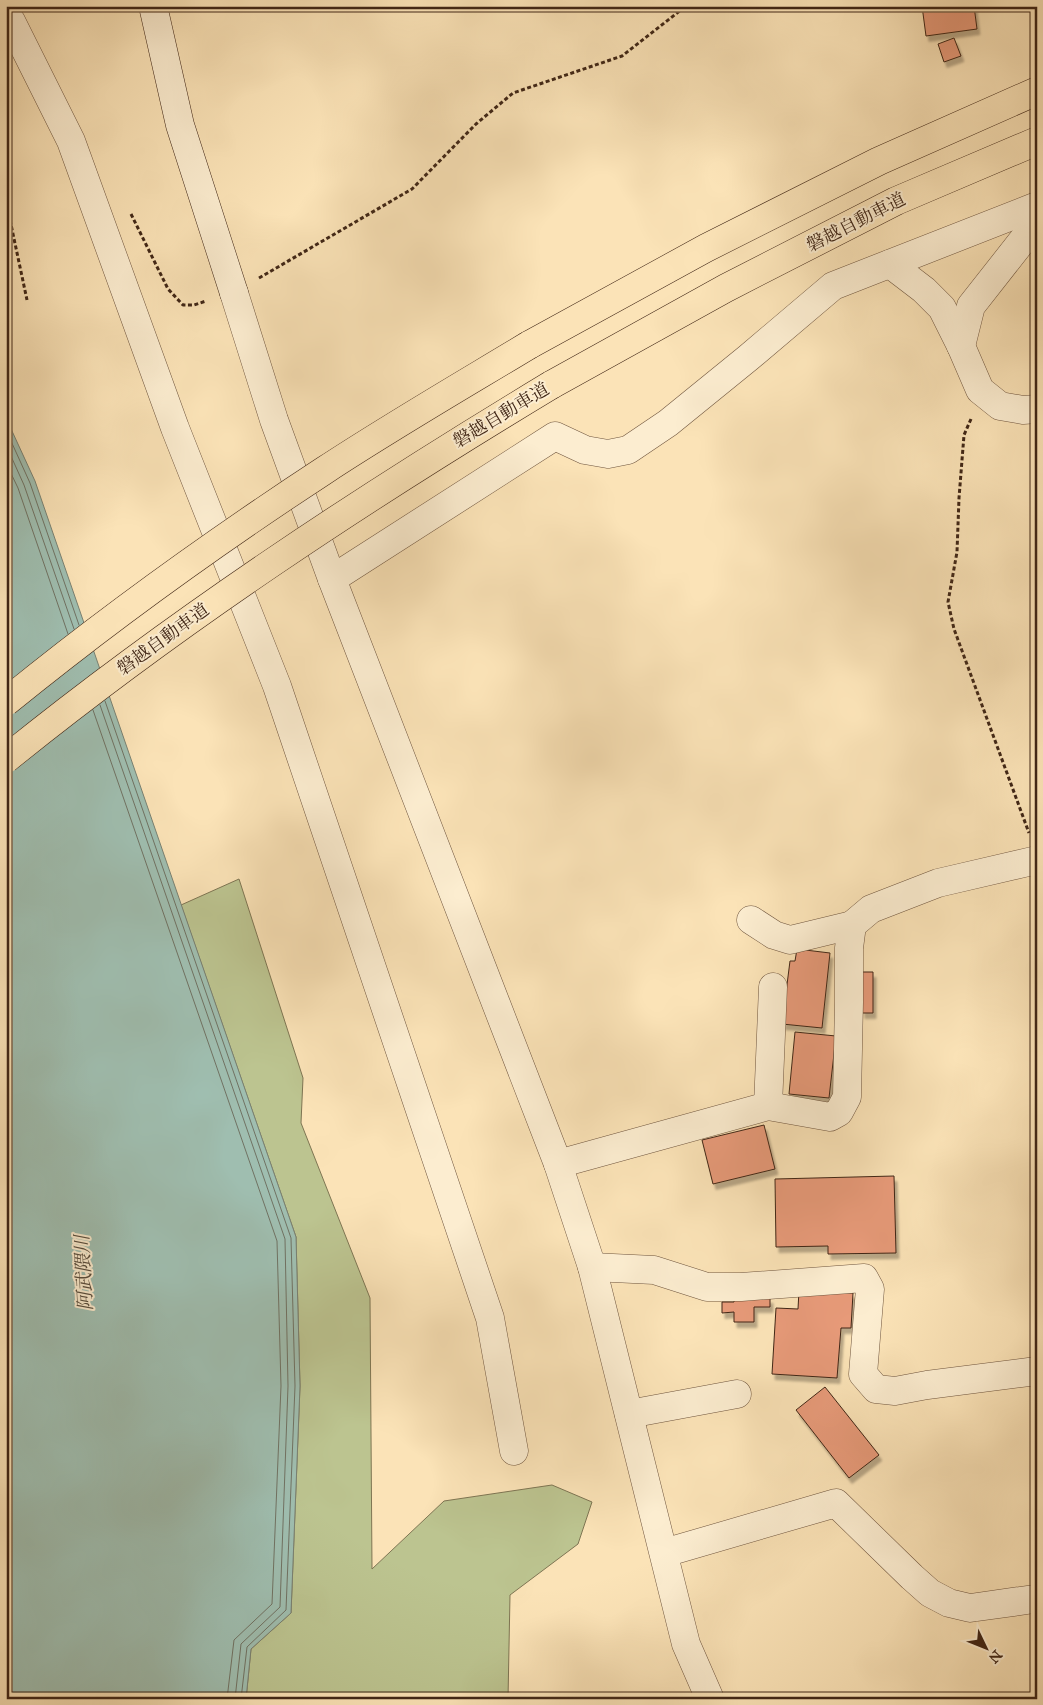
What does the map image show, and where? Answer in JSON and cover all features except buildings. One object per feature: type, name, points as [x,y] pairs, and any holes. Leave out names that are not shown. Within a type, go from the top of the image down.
[{"type":"highway","points":[[6,702],[221,541],[350,454],[529,345],[706,248],[879,161],[1037,91]]},
{"type":"highway","name":"磐越自動車道","points":[[6,759],[61,715],[230,590],[442,451],[551,385],[726,288],[896,201],[1037,141]]},
{"type":"street","points":[[153,6],[180,125],[274,420],[332,579],[558,1164],[592,1267],[686,1644],[710,1699]]},
{"type":"street","points":[[11,21],[71,142],[176,428],[278,686],[490,1318],[514,1451]]},
{"type":"street","points":[[332,579],[555,436],[585,450],[600,453],[608,454],[628,450],[675,418],[833,286],[1037,206]]},
{"type":"street","points":[[961,346],[971,306],[1037,222]]},
{"type":"street","points":[[890,264],[924,290],[942,308],[980,390],[1000,406],[1023,410],[1037,409]]},
{"type":"street","points":[[751,920],[774,935],[790,940],[852,924],[871,909],[1033,848]]},
{"type":"street","points":[[558,1164],[768,1106],[830,1117],[839,1112],[847,1097],[850,1002],[849,948],[852,924]]},
{"type":"street","points":[[768,1106],[773,986]]},
{"type":"street","points":[[592,1267],[654,1270],[707,1287],[741,1287],[864,1278],[870,1288],[863,1374],[876,1389],[895,1391],[1037,1371]]},
{"type":"street","points":[[629,1414],[737,1394]]},
{"type":"street","points":[[664,1553],[836,1503],[930,1593],[949,1603],[970,1608],[1034,1599]]},
{"type":"path","points":[[234,293],[412,189],[476,124],[513,93],[622,56],[686,6]]},
{"type":"path","points":[[6,201],[27,300]]},
{"type":"path","points":[[990,398],[970,421],[964,435],[957,552],[948,602],[954,629],[1033,848]]},
{"type":"green space","points":[[239,879],[303,1078],[301,1123],[370,1298],[372,1569],[444,1501],[552,1485],[592,1502],[578,1544],[510,1595],[508,1699],[246,1699],[251,1649],[291,1613],[300,1386],[296,1237],[181,905]]},
{"type":"water","name":"阿武隈川","points":[[6,418],[35,481],[296,1237],[300,1386],[291,1613],[251,1649],[246,1699],[6,1699]]}]
